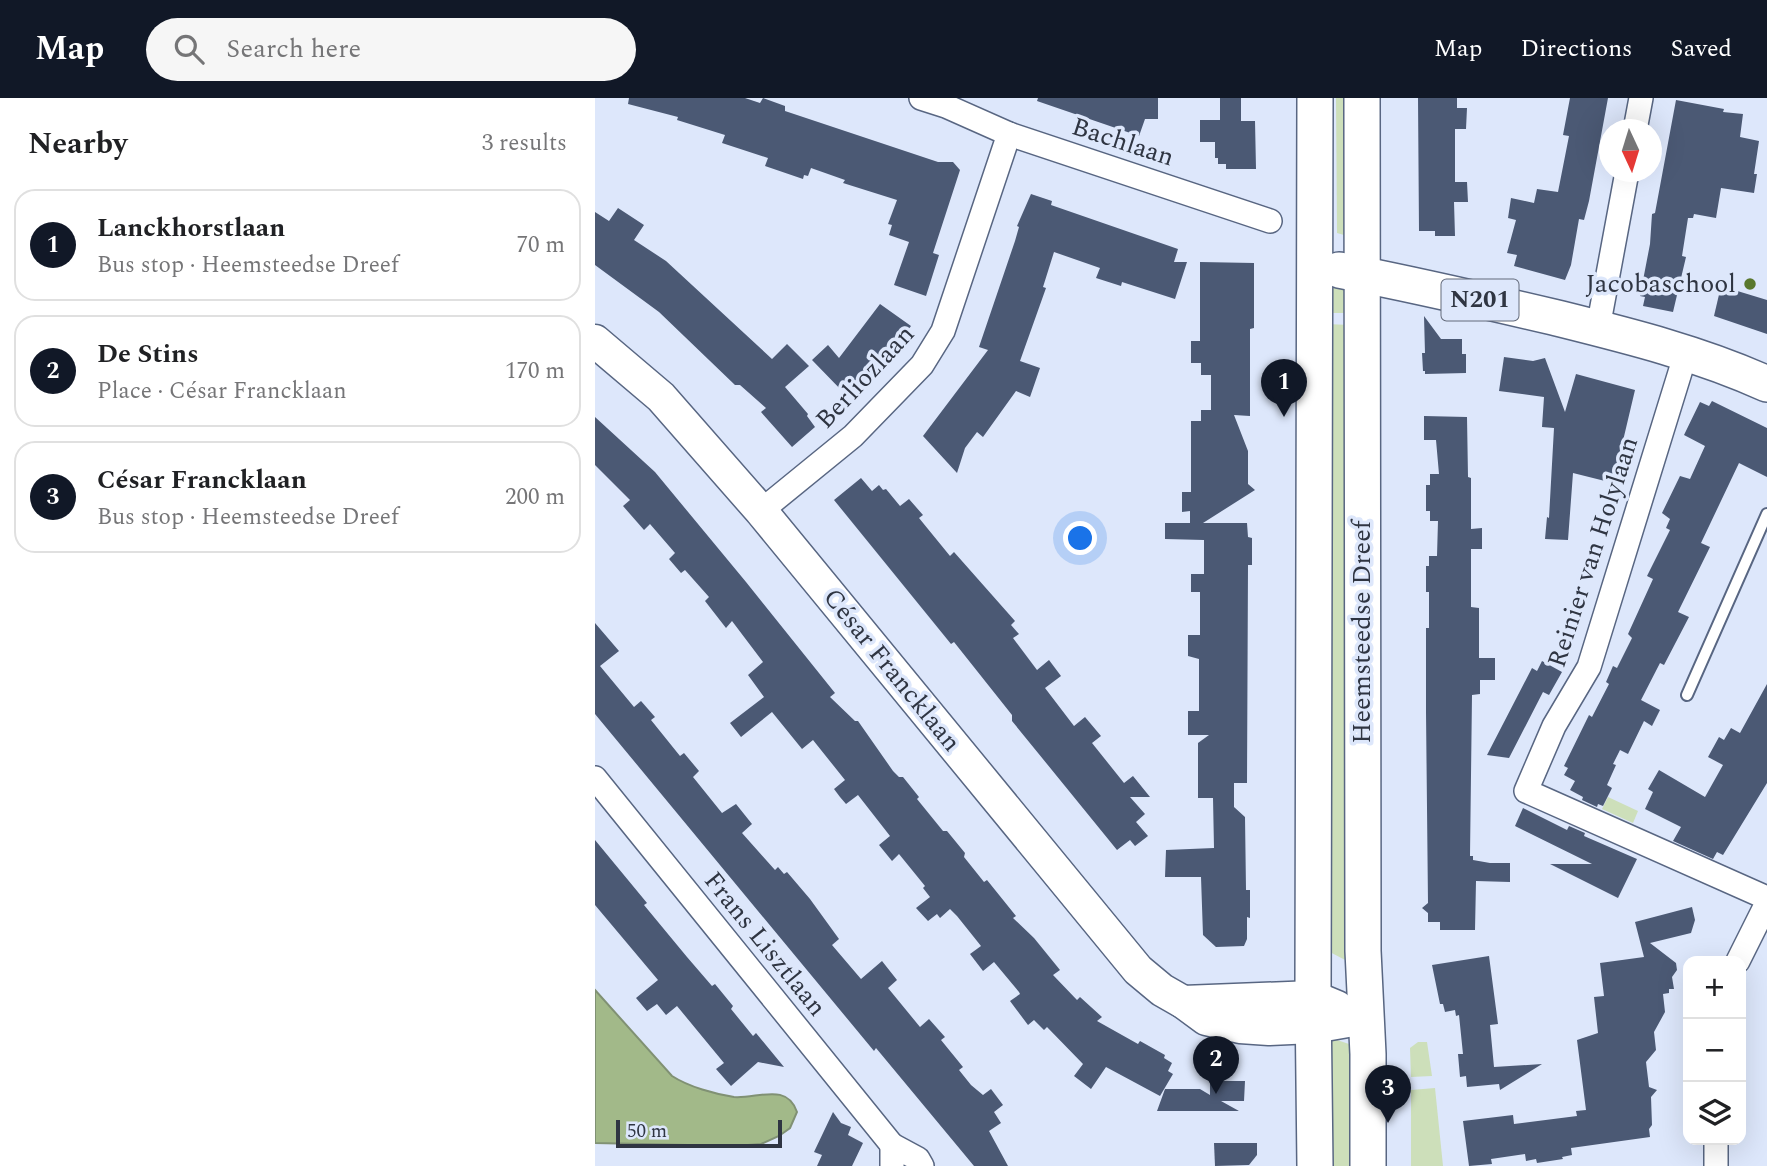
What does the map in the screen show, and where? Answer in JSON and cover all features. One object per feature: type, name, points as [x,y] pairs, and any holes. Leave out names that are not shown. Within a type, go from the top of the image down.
[{"type":"main road","name":"Heemsteedse Dreef","points":[[1315,98],[1315,1166]]},
{"type":"main road","name":"Heemsteedse Dreef","points":[[1362,98],[1363,923],[1365,1018],[1369,1054],[1369,1166]]},
{"type":"main road","name":"N201","points":[[1314,266],[1404,281],[1598,328],[1733,368],[1767,384]]},
{"type":"main road","name":"César Francklaan","points":[[595,341],[661,397],[761,511],[1138,970],[1162,990],[1206,1019],[1240,1027],[1269,1029],[1313,1012],[1365,1018]]},
{"type":"street","name":"Bachlaan","points":[[921,98],[946,102],[1009,134],[1270,221]]},
{"type":"street","points":[[1637,119],[1641,98]]},
{"type":"street","name":"Berliozlaan","points":[[761,511],[853,436],[922,365],[943,331],[1009,134]]},
{"type":"street","points":[[1598,328],[1625,182]]},
{"type":"street","name":"Reinier van Holylaan","points":[[1686,353],[1589,667],[1554,726],[1526,791],[1767,898]]},
{"type":"street","name":"Frans Lisztlaan","points":[[595,778],[892,1156],[918,1159],[922,1166]]},
{"type":"street","points":[[1740,956],[1767,903]]},
{"type":"street","points":[[1716,1145],[1716,1166]]},
{"type":"lane","points":[[1687,695],[1767,514]]},
{"type":"shaded area","points":[[1336,98],[1351,98],[1351,237],[1337,233]]},
{"type":"shaded area","points":[[1349,284],[1351,313],[1325,313],[1325,285]]},
{"type":"shaded area","points":[[1325,324],[1351,325],[1349,962],[1326,950]]},
{"type":"shaded area","points":[[1608,797],[1638,811],[1633,823],[1602,809]]},
{"type":"shaded area","points":[[595,990],[672,1076],[694,1087],[727,1096],[770,1094],[786,1097],[797,1112],[790,1128],[761,1144],[735,1146],[595,1143]]},
{"type":"shaded area","points":[[1337,1040],[1349,1044],[1354,1166],[1330,1166],[1326,1043]]},
{"type":"shaded area","points":[[1418,1042],[1427,1042],[1432,1076],[1411,1077],[1410,1048]]},
{"type":"shaded area","points":[[1435,1088],[1443,1166],[1411,1166],[1411,1090]]},
{"type":"building","points":[[629,98],[745,98],[760,103],[763,98],[785,106],[785,111],[938,162],[953,162],[960,170],[933,253],[939,255],[926,296],[894,285],[909,242],[889,235],[892,225],[888,224],[897,200],[843,183],[845,180],[811,168],[808,176],[804,175],[803,179],[765,166],[768,158],[722,143],[725,135],[677,120],[678,117],[628,104]]},
{"type":"building","points":[[1038,98],[1158,98],[1158,119],[1145,119],[1139,136],[1037,101]]},
{"type":"building","points":[[1220,98],[1241,98],[1241,121],[1255,121],[1256,169],[1226,169],[1226,164],[1218,164],[1218,158],[1215,158],[1215,142],[1200,142],[1200,120],[1220,120]]},
{"type":"building","points":[[1418,98],[1457,98],[1457,108],[1467,108],[1466,129],[1455,129],[1455,182],[1467,182],[1468,202],[1454,202],[1455,236],[1435,236],[1435,231],[1419,231]]},
{"type":"building","points":[[1570,98],[1608,98],[1604,119],[1599,119],[1599,147],[1589,201],[1584,220],[1579,219],[1571,265],[1565,280],[1514,266],[1517,255],[1507,253],[1516,220],[1508,218],[1511,198],[1534,203],[1537,189],[1558,192],[1569,136],[1563,135]]},
{"type":"building","points":[[1676,100],[1724,109],[1723,112],[1743,114],[1740,137],[1759,141],[1754,193],[1721,188],[1716,218],[1694,214],[1693,218],[1688,218],[1682,256],[1686,257],[1673,312],[1643,306],[1645,297],[1640,296],[1650,244],[1652,214],[1655,213]]},
{"type":"building","points":[[1031,194],[1052,201],[1051,205],[1178,249],[1174,262],[1187,262],[1175,299],[1122,282],[1121,286],[1096,278],[1100,268],[1054,252],[1043,287],[1046,288],[1020,361],[1040,368],[1030,397],[1016,391],[983,437],[977,432],[965,448],[957,473],[923,436],[988,350],[979,347],[1015,241],[1019,227],[1017,226]]},
{"type":"building","points":[[618,208],[644,225],[634,240],[666,261],[772,359],[787,344],[809,366],[785,387],[808,414],[815,427],[792,447],[761,412],[766,408],[740,385],[735,385],[659,312],[595,265],[595,212],[609,221]]},
{"type":"building","points":[[1200,262],[1254,263],[1254,328],[1250,329],[1250,416],[1234,415],[1248,451],[1248,484],[1255,490],[1203,523],[1247,523],[1248,537],[1252,538],[1252,565],[1248,565],[1247,783],[1234,783],[1234,807],[1245,817],[1246,890],[1250,890],[1250,918],[1247,917],[1247,939],[1244,946],[1216,947],[1203,935],[1201,877],[1165,877],[1166,850],[1214,848],[1213,798],[1198,798],[1198,743],[1209,735],[1188,735],[1188,711],[1199,711],[1199,659],[1188,656],[1188,635],[1200,635],[1200,592],[1191,592],[1191,574],[1204,574],[1204,540],[1165,539],[1165,523],[1190,523],[1190,511],[1182,512],[1182,492],[1191,492],[1191,421],[1201,421],[1201,410],[1211,410],[1211,375],[1201,375],[1201,363],[1191,363],[1191,341],[1200,341]]},
{"type":"building","points":[[1721,286],[1767,300],[1767,334],[1714,316]]},
{"type":"building","points":[[880,304],[911,326],[870,381],[865,377],[846,395],[812,360],[828,345],[839,358]]},
{"type":"building","points":[[1424,316],[1441,339],[1462,339],[1462,354],[1466,354],[1466,373],[1425,374],[1422,353],[1425,353]]},
{"type":"building","points":[[1504,357],[1533,361],[1545,358],[1565,412],[1576,374],[1635,390],[1613,483],[1573,473],[1568,540],[1545,539],[1547,517],[1549,518],[1554,428],[1542,427],[1544,397],[1499,391]]},
{"type":"building","points":[[1712,401],[1767,428],[1767,477],[1739,463],[1701,543],[1710,547],[1678,612],[1689,617],[1664,665],[1660,663],[1641,700],[1660,710],[1652,726],[1644,721],[1628,754],[1620,750],[1607,785],[1612,788],[1603,806],[1598,804],[1597,807],[1570,790],[1575,781],[1564,775],[1568,768],[1564,766],[1589,715],[1592,717],[1609,684],[1606,682],[1613,666],[1617,668],[1632,638],[1628,634],[1653,579],[1647,576],[1670,530],[1666,528],[1670,519],[1662,513],[1680,476],[1690,479],[1705,446],[1684,435],[1700,402],[1709,406]]},
{"type":"building","points":[[1424,416],[1467,417],[1471,529],[1482,528],[1482,549],[1471,549],[1471,607],[1479,608],[1479,658],[1495,658],[1495,680],[1480,680],[1480,694],[1472,695],[1470,856],[1473,856],[1473,860],[1490,863],[1510,863],[1510,882],[1476,881],[1475,930],[1440,930],[1440,922],[1428,922],[1428,913],[1422,908],[1428,903],[1426,628],[1429,628],[1429,592],[1426,592],[1426,566],[1429,566],[1429,556],[1437,556],[1438,521],[1430,521],[1430,511],[1426,511],[1426,485],[1430,485],[1430,474],[1439,474],[1436,440],[1424,440]]},
{"type":"building","points":[[595,417],[655,472],[746,582],[835,693],[830,697],[858,721],[893,771],[903,777],[943,831],[947,831],[965,853],[964,857],[984,882],[987,880],[1016,916],[1013,918],[1034,938],[1060,970],[1053,975],[1077,1000],[1080,997],[1102,1017],[1097,1021],[1138,1044],[1140,1041],[1165,1055],[1164,1058],[1172,1063],[1168,1071],[1173,1074],[1160,1096],[1106,1067],[1091,1089],[1074,1076],[1083,1064],[1047,1027],[1044,1030],[1034,1020],[1028,1025],[1010,1001],[1020,994],[1019,992],[994,962],[983,971],[970,954],[981,946],[957,916],[950,909],[940,918],[937,914],[928,921],[916,908],[930,897],[923,888],[925,886],[899,854],[892,861],[879,845],[890,836],[858,795],[846,804],[840,797],[834,789],[845,780],[813,740],[802,749],[772,712],[741,737],[730,723],[764,697],[748,675],[763,662],[732,621],[726,628],[705,601],[709,597],[685,570],[681,573],[669,559],[675,553],[650,524],[644,530],[623,506],[630,500],[595,465]]},
{"type":"building","points":[[861,478],[872,491],[879,485],[883,490],[886,489],[900,506],[909,499],[923,515],[919,518],[950,556],[954,552],[1015,621],[1011,625],[1019,634],[1013,638],[1037,670],[1049,660],[1061,676],[1045,688],[1074,726],[1085,717],[1101,736],[1092,743],[1124,783],[1133,776],[1150,797],[1130,797],[1145,814],[1136,822],[1148,836],[1135,846],[1130,840],[1117,850],[1012,721],[1012,715],[954,642],[951,644],[834,500]]},
{"type":"building","points":[[595,623],[619,651],[600,666],[634,707],[641,701],[655,717],[651,720],[680,756],[684,753],[699,771],[693,777],[722,813],[736,804],[752,824],[742,833],[775,870],[778,867],[784,874],[787,872],[810,899],[839,939],[832,945],[861,979],[882,961],[897,980],[888,988],[920,1027],[929,1019],[945,1037],[941,1040],[963,1067],[959,1070],[971,1085],[983,1095],[991,1089],[1003,1105],[994,1112],[1001,1123],[989,1131],[1008,1166],[974,1166],[876,1048],[874,1051],[595,714]]},
{"type":"building","points":[[1542,661],[1562,672],[1549,695],[1543,692],[1509,758],[1487,755],[1532,668],[1537,671]]},
{"type":"building","points":[[1767,684],[1767,783],[1723,855],[1717,852],[1713,859],[1673,841],[1681,827],[1645,809],[1653,792],[1648,789],[1659,770],[1705,797],[1723,765],[1708,757],[1719,737],[1724,740],[1731,728],[1740,733]]},
{"type":"building","points":[[1523,808],[1567,830],[1569,826],[1585,833],[1584,836],[1637,859],[1618,898],[1550,864],[1592,864],[1515,826]]},
{"type":"building","points":[[595,840],[687,957],[712,986],[715,984],[753,1036],[756,1033],[784,1067],[758,1062],[731,1086],[716,1069],[724,1063],[677,1006],[666,1015],[657,1004],[647,1011],[636,998],[658,980],[595,905]]},
{"type":"building","points":[[1692,907],[1695,920],[1691,933],[1650,943],[1676,963],[1677,970],[1672,977],[1674,989],[1663,994],[1665,1012],[1654,1032],[1656,1050],[1646,1062],[1649,1087],[1657,1090],[1651,1097],[1650,1137],[1571,1148],[1572,1155],[1562,1157],[1563,1159],[1537,1163],[1536,1159],[1526,1161],[1525,1154],[1491,1159],[1492,1164],[1469,1166],[1463,1121],[1513,1115],[1514,1124],[1577,1116],[1576,1111],[1586,1110],[1577,1040],[1598,1033],[1594,997],[1604,996],[1600,963],[1644,957],[1635,922]]},
{"type":"building","points":[[1489,956],[1498,1024],[1490,1025],[1494,1067],[1542,1064],[1500,1090],[1499,1084],[1467,1087],[1466,1076],[1460,1077],[1458,1054],[1463,1054],[1459,1015],[1456,1016],[1455,1010],[1445,1012],[1443,1004],[1440,1004],[1432,965]]},
{"type":"building","points":[[1210,1081],[1245,1081],[1244,1101],[1221,1101],[1239,1111],[1157,1111],[1165,1089],[1200,1089],[1210,1095]]},
{"type":"building","points":[[833,1112],[841,1123],[851,1127],[848,1135],[863,1143],[852,1166],[817,1166],[822,1155],[814,1152]]},
{"type":"building","points":[[1214,1143],[1257,1143],[1257,1155],[1249,1165],[1215,1166]]},
{"type":"place","name":"Jacobaschool","points":[[1750,284]]},
{"type":"place","name":"Lanckhorstlaan","points":[[1284,417]]},
{"type":"place","name":"De Stins","points":[[1216,1094]]},
{"type":"place","name":"César Francklaan","points":[[1388,1123]]}]
